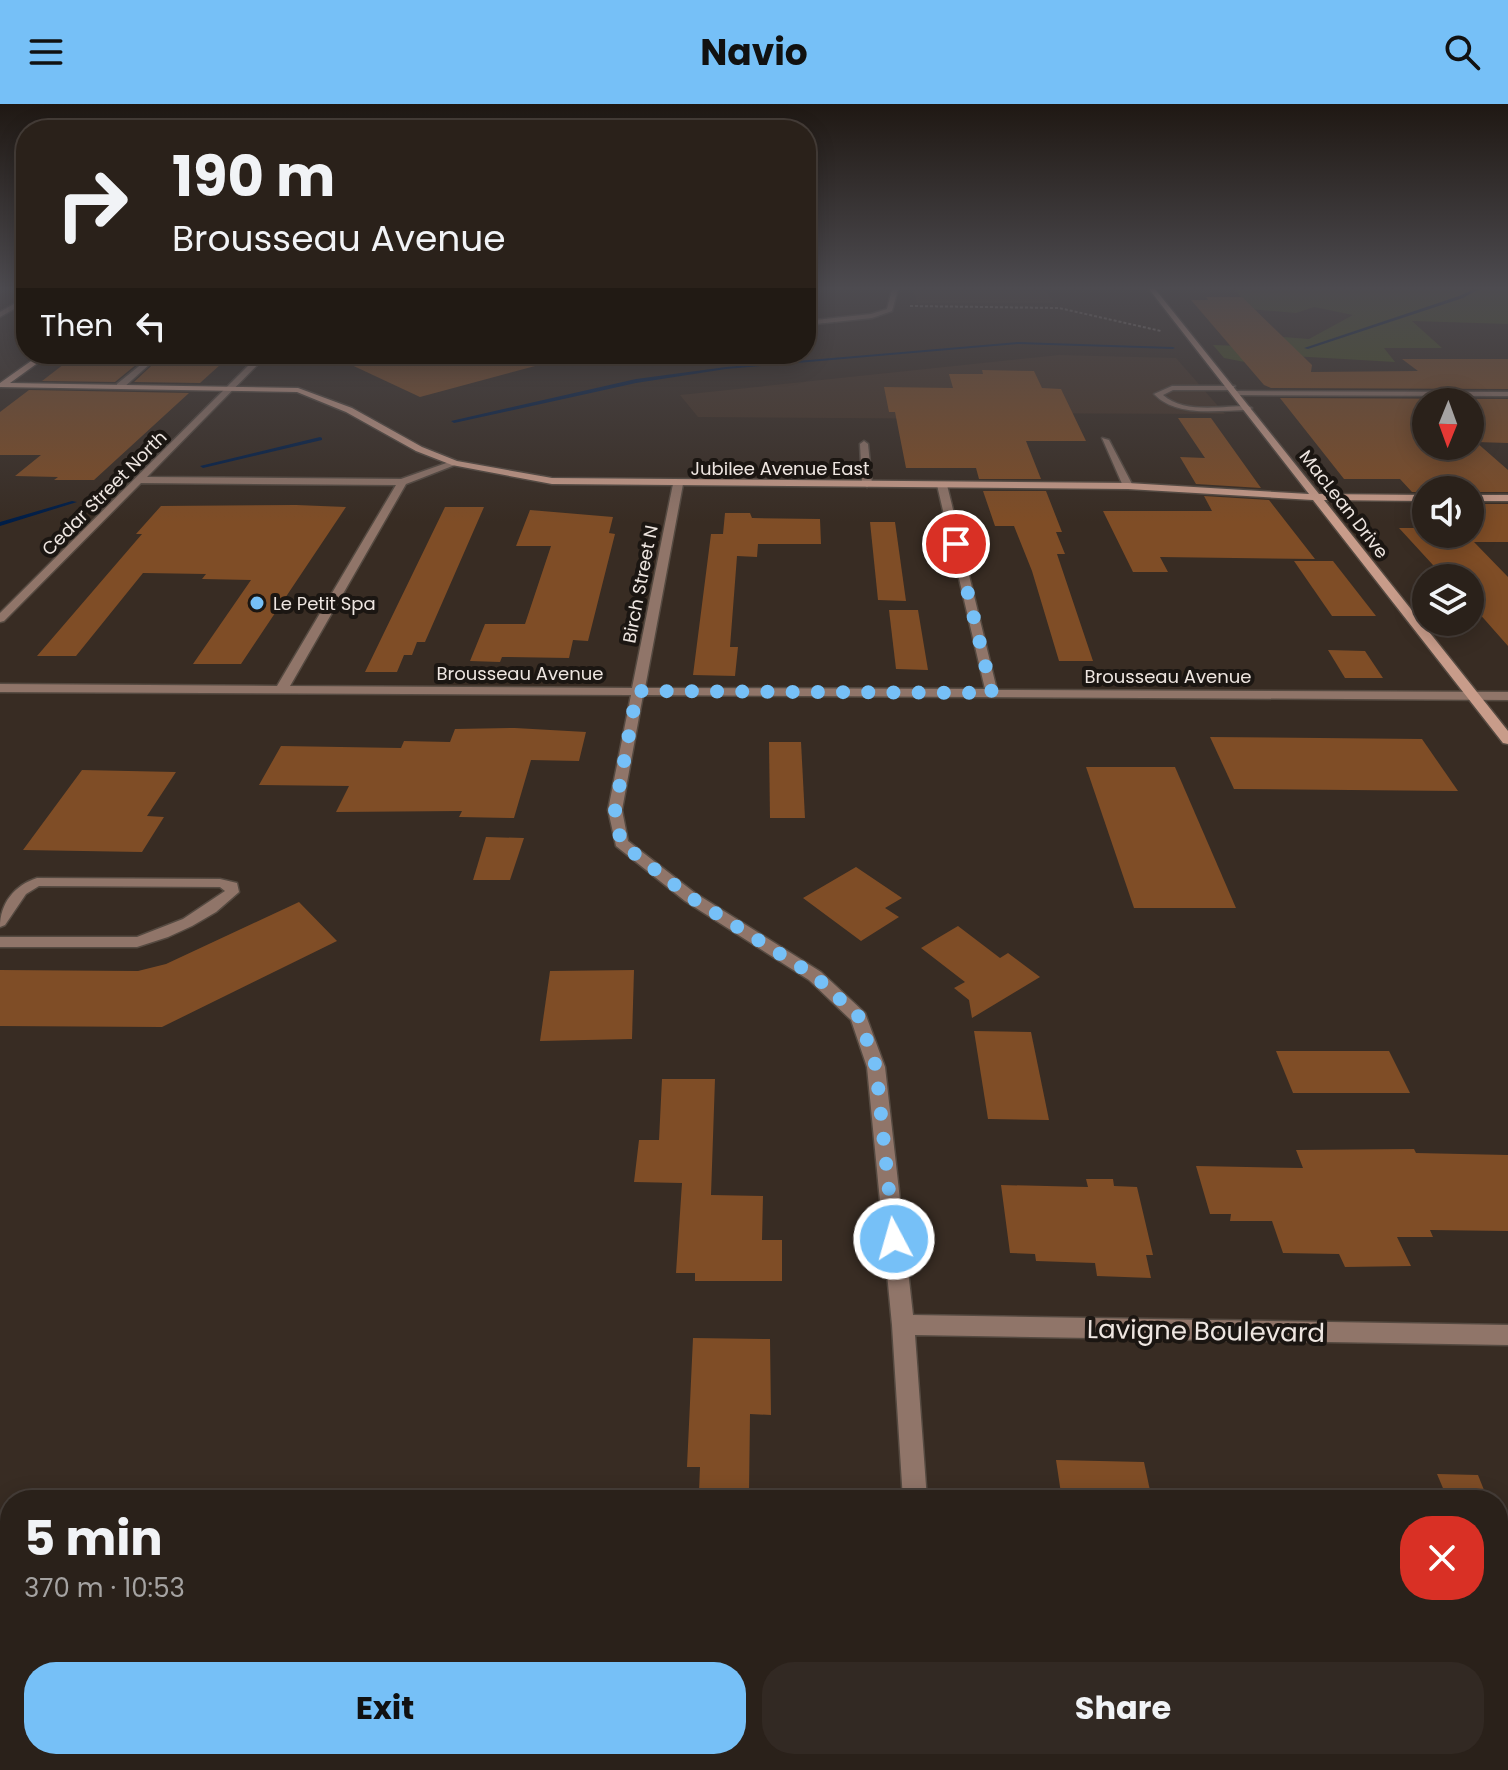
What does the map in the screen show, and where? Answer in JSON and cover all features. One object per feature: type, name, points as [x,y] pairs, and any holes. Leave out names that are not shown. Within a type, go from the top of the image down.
[{"type":"main road","points":[[1,386],[28,367]]},
{"type":"main road","name":"MacLean Drive","points":[[1215,367],[1508,740]]},
{"type":"main road","name":"Jubilee Avenue East","points":[[1,386],[298,390],[349,410],[419,449],[455,463],[552,481],[1128,486],[1316,497],[1412,498]]},
{"type":"main road","points":[[1484,498],[1508,498]]},
{"type":"street","name":"Cedar Street North","points":[[0,619],[251,367]]},
{"type":"street","points":[[1234,390],[1508,394]]},
{"type":"street","points":[[1105,440],[1128,486]]},
{"type":"street","points":[[864,444],[867,484]]},
{"type":"street","points":[[139,480],[402,482],[455,463]]},
{"type":"street","points":[[281,690],[402,482]]},
{"type":"street","name":"Birch Street N","points":[[637,691],[678,484]]},
{"type":"street","points":[[942,485],[992,693]]},
{"type":"street","name":"Brousseau Avenue","points":[[0,688],[1508,696]]},
{"type":"street","points":[[637,691],[615,810],[621,843],[690,897],[815,976],[859,1017],[876,1067],[903,1325],[914,1490]]},
{"type":"street","name":"Lavigne Boulevard","points":[[903,1325],[1508,1335]]},
{"type":"lane","points":[[120,386],[143,367]]},
{"type":"lane","points":[[1234,390],[1172,388],[1158,394],[1166,402],[1182,406],[1248,408]]},
{"type":"lane","points":[[0,922],[21,891],[37,882],[220,883],[232,886],[232,892],[220,902],[153,938],[137,942],[0,942]]},
{"type":"shaded area","points":[[948,367],[1184,367],[1225,414],[979,413],[980,419],[698,417],[680,395]]},
{"type":"building","points":[[60,367],[134,367],[115,382],[42,381]]},
{"type":"building","points":[[150,367],[218,367],[200,383],[134,382]]},
{"type":"building","points":[[355,367],[532,367],[420,397]]},
{"type":"building","points":[[1248,367],[1312,367],[1311,372],[1418,371],[1412,367],[1508,367],[1508,389],[1271,388],[1264,385]]},
{"type":"building","points":[[982,370],[1034,371],[1042,388],[1061,389],[1086,441],[1026,441],[1041,479],[979,479],[976,468],[906,468],[895,412],[889,412],[884,387],[953,388],[949,374],[983,374]]},
{"type":"building","points":[[29,390],[189,393],[94,480],[54,480],[58,477],[15,476],[41,455],[0,455],[0,412]]},
{"type":"building","points":[[1280,398],[1412,399],[1412,460],[1484,460],[1484,449],[1508,470],[1508,492],[1484,492],[1484,476],[1412,476],[1412,492],[1400,479],[1344,479]]},
{"type":"building","points":[[1484,399],[1508,399],[1508,443],[1484,442]]},
{"type":"building","points":[[1178,418],[1211,418],[1261,488],[1196,484],[1180,457],[1205,458]]},
{"type":"building","points":[[983,491],[1046,491],[1062,532],[1056,532],[1065,554],[1057,554],[1093,661],[1059,661],[1032,571],[1014,526],[995,526]]},
{"type":"building","points":[[1204,496],[1269,500],[1315,559],[1160,557],[1168,572],[1133,572],[1103,511],[1212,511]]},
{"type":"building","points":[[1484,504],[1508,504],[1508,542],[1484,542]]},
{"type":"building","points":[[161,506],[346,507],[241,664],[193,664],[251,580],[202,579],[206,574],[143,573],[76,656],[37,656],[142,534],[136,534]]},
{"type":"building","points":[[445,507],[484,507],[425,642],[417,642],[412,655],[404,655],[397,672],[365,672]]},
{"type":"building","points":[[530,510],[613,517],[609,533],[615,534],[588,641],[573,640],[569,658],[502,657],[500,662],[470,661],[485,624],[525,624],[551,546],[516,546]]},
{"type":"building","points":[[725,513],[750,513],[752,518],[820,519],[821,544],[758,544],[757,557],[737,556],[730,647],[738,647],[735,676],[693,675],[711,534],[723,534]]},
{"type":"building","points":[[870,522],[895,522],[906,601],[878,600]]},
{"type":"building","points":[[1399,528],[1412,528],[1412,542]]},
{"type":"building","points":[[1417,548],[1480,548],[1508,577],[1508,646],[1484,619],[1484,564],[1432,564]]},
{"type":"building","points":[[1294,561],[1333,561],[1376,616],[1332,616]]},
{"type":"building","points":[[889,610],[918,610],[928,670],[896,669]]},
{"type":"building","points":[[1328,650],[1365,651],[1383,678],[1345,678]]},
{"type":"building","points":[[455,729],[586,732],[579,761],[531,760],[514,818],[459,817],[462,811],[336,812],[349,786],[259,785],[281,746],[401,748],[404,741],[450,742]]},
{"type":"building","points":[[1210,737],[1422,739],[1458,791],[1234,789]]},
{"type":"building","points":[[769,742],[801,742],[805,818],[770,818]]},
{"type":"building","points":[[1086,767],[1175,767],[1236,908],[1134,908]]},
{"type":"building","points":[[82,770],[176,772],[147,816],[164,817],[142,852],[23,850]]},
{"type":"building","points":[[486,837],[524,838],[510,880],[473,880]]},
{"type":"building","points":[[856,867],[902,898],[885,908],[899,917],[861,941],[803,898]]},
{"type":"building","points":[[299,902],[337,941],[162,1027],[0,1026],[0,970],[138,971],[166,964]]},
{"type":"building","points":[[958,926],[1000,958],[1008,953],[1040,977],[972,1018],[969,1000],[954,988],[965,982],[921,948]]},
{"type":"building","points":[[634,970],[632,1039],[540,1041],[550,971]]},
{"type":"building","points":[[974,1031],[1031,1032],[1049,1120],[988,1119]]},
{"type":"building","points":[[1276,1051],[1389,1051],[1410,1093],[1293,1093]]},
{"type":"building","points":[[662,1079],[715,1079],[711,1195],[763,1196],[762,1240],[782,1240],[782,1281],[695,1281],[695,1273],[676,1273],[682,1183],[634,1182],[639,1140],[659,1140]]},
{"type":"building","points":[[1414,1149],[1416,1153],[1508,1155],[1508,1231],[1430,1230],[1433,1237],[1397,1237],[1411,1266],[1345,1267],[1339,1254],[1283,1253],[1272,1221],[1230,1221],[1231,1214],[1210,1214],[1196,1166],[1303,1168],[1296,1150]]},
{"type":"building","points":[[1086,1179],[1113,1179],[1114,1186],[1137,1187],[1153,1255],[1146,1255],[1151,1278],[1097,1276],[1095,1263],[1036,1261],[1035,1254],[1010,1253],[1001,1185],[1088,1187]]},
{"type":"building","points":[[693,1338],[770,1339],[771,1415],[750,1414],[749,1490],[699,1490],[700,1467],[687,1467]]},
{"type":"building","points":[[1056,1460],[1144,1462],[1150,1490],[1060,1490]]},
{"type":"building","points":[[1437,1474],[1478,1475],[1484,1490],[1444,1490]]},
{"type":"waterway","points":[[454,421],[636,381],[741,367]]},
{"type":"waterway","points":[[203,466],[320,439]]},
{"type":"waterway","points":[[0,524],[74,502]]},
{"type":"place","name":"Le Petit Spa","points":[[257,603]]},
{"type":"route","points":[[894,1239],[876,1067],[859,1017],[815,976],[690,897],[621,843],[615,810],[637,691],[992,693],[956,544]]}]
